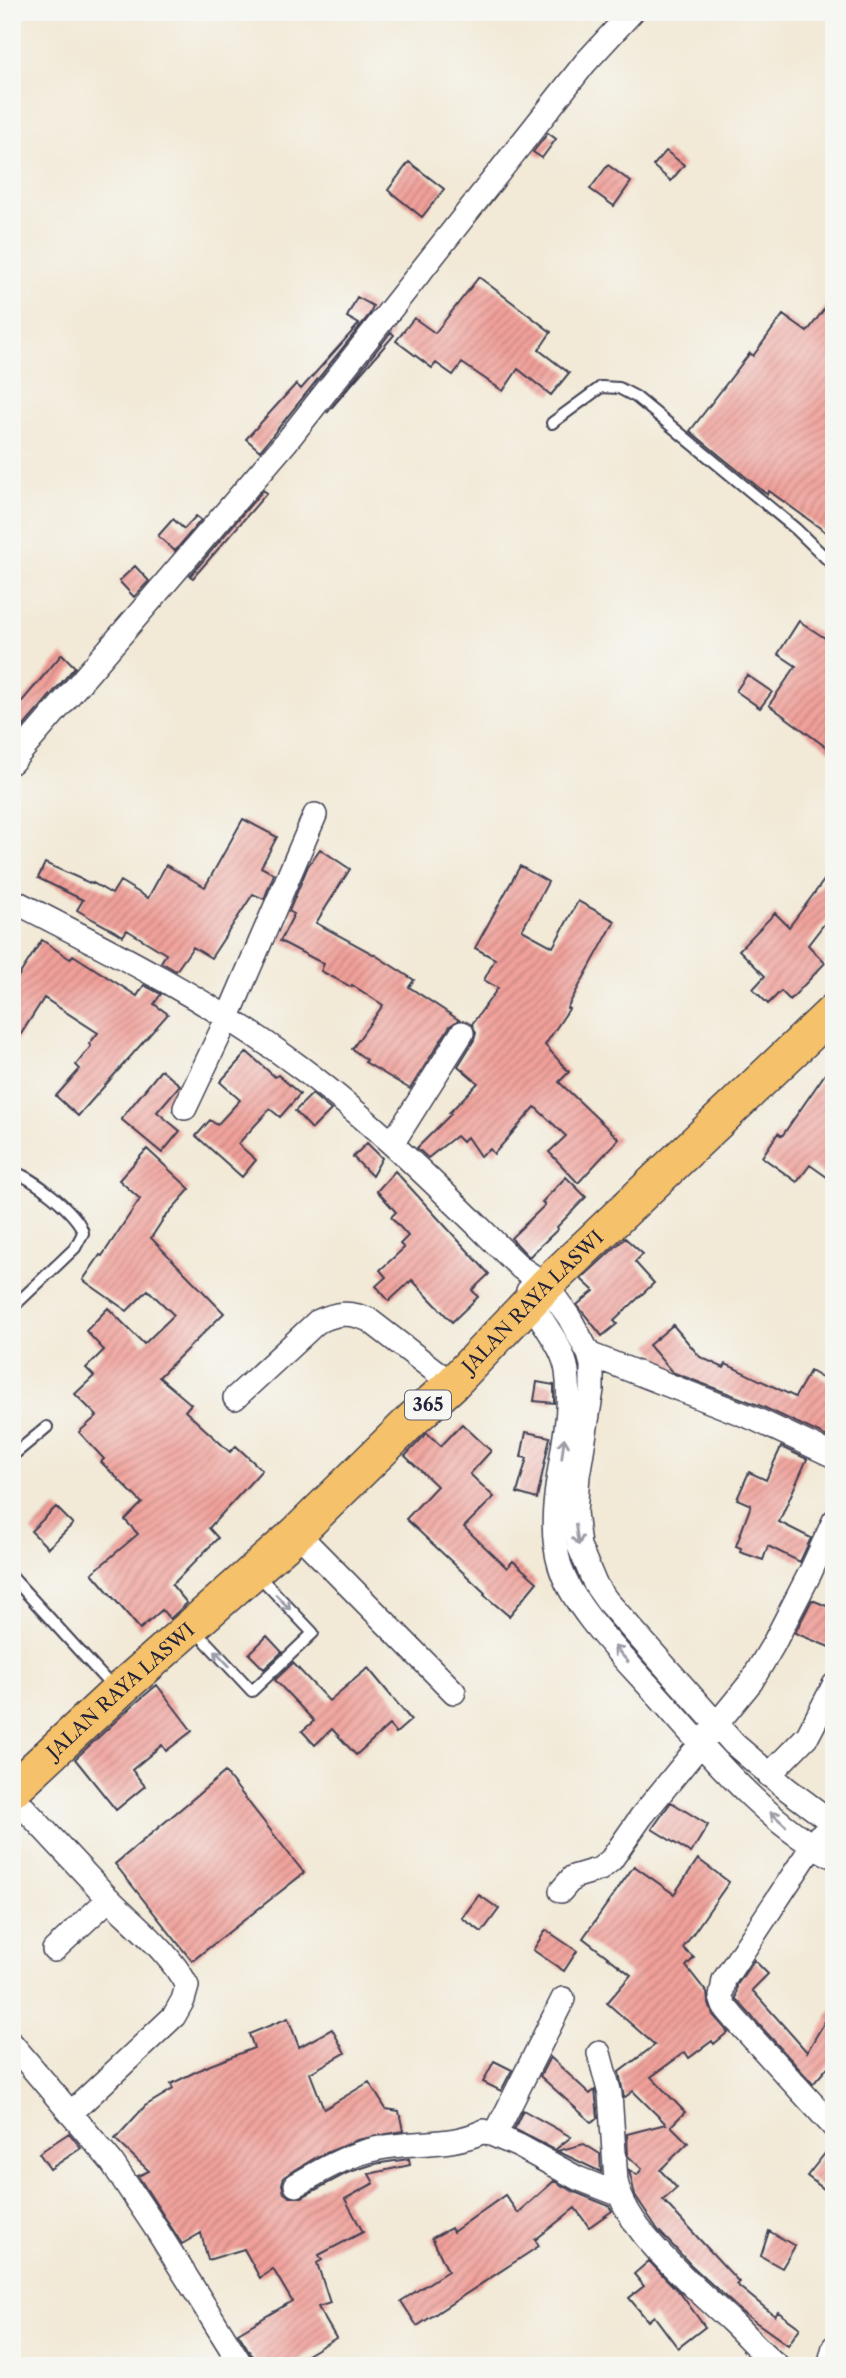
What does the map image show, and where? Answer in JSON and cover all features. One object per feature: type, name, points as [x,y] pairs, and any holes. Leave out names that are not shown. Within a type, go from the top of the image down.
[{"type":"main road","name":"JALAN RAYA LASWI","points":[[12,1790],[117,1692],[297,1533],[452,1384],[533,1284],[834,1011]]},
{"type":"street","points":[[12,762],[287,441],[585,63],[632,12]]},
{"type":"street","points":[[185,1108],[228,1017],[315,815]]},
{"type":"street","points":[[12,900],[124,958],[228,1017],[301,1068],[392,1144],[569,1317],[592,1365],[592,1390],[575,1512],[579,1546],[586,1566],[607,1601],[717,1725],[769,1775],[830,1823],[823,1853],[727,1973],[720,1994],[724,2006],[834,2127]]},
{"type":"street","points":[[392,1144],[462,1033]]},
{"type":"street","points":[[533,1284],[567,1372],[566,1414],[555,1511],[555,1543],[561,1569],[580,1603],[607,1639],[701,1743],[759,1802],[823,1853]]},
{"type":"street","points":[[234,1398],[317,1322],[328,1316],[355,1313],[369,1320],[452,1384]]},
{"type":"street","points":[[589,1354],[755,1419],[834,1456]]},
{"type":"street","points":[[561,1891],[573,1877],[600,1869],[611,1860],[641,1817],[751,1682],[773,1645],[834,1521]]},
{"type":"street","points":[[297,1533],[454,1692]]},
{"type":"street","points":[[769,1775],[808,1735],[834,1685]]},
{"type":"street","points":[[12,1795],[159,1949],[187,1986],[174,2016],[71,2113]]},
{"type":"street","points":[[54,1950],[109,1899]]},
{"type":"street","points":[[495,2135],[563,1999]]},
{"type":"street","points":[[12,2044],[111,2161],[242,2366]]},
{"type":"street","points":[[599,2053],[610,2094],[618,2194],[632,2219],[654,2245],[778,2366]]},
{"type":"street","points":[[296,2185],[339,2161],[371,2150],[461,2138],[484,2132],[519,2146],[555,2168],[618,2194]]},
{"type":"street","points":[[830,2366],[834,2347]]},
{"type":"lane","points":[[552,423],[601,387],[619,388],[636,397],[796,528],[834,566]]},
{"type":"lane","points":[[12,1172],[28,1177],[44,1189],[81,1225],[83,1233],[75,1248],[12,1308]]},
{"type":"lane","points":[[12,1456],[47,1426]]},
{"type":"lane","points":[[191,1626],[252,1691],[313,1633],[254,1571]]},
{"type":"lane","points":[[12,1577],[117,1692]]},
{"type":"building","points":[[548,133],[556,139],[542,158],[533,152]]},
{"type":"building","points":[[666,151],[684,165],[671,181],[653,166]]},
{"type":"building","points":[[409,162],[444,189],[422,217],[388,190]]},
{"type":"building","points":[[608,165],[631,182],[614,206],[590,189]]},
{"type":"building","points":[[479,277],[551,332],[539,350],[569,373],[551,395],[518,369],[503,391],[462,363],[453,375],[436,363],[432,368],[396,341],[414,318],[435,333]]},
{"type":"building","points":[[834,296],[834,538],[769,491],[767,494],[764,492],[690,431],[750,353],[753,356],[783,315],[807,332]]},
{"type":"building","points":[[357,297],[373,306],[370,314],[260,451],[246,439],[296,384],[301,389],[359,324],[347,317]]},
{"type":"building","points":[[391,332],[394,335],[327,413]]},
{"type":"building","points":[[263,490],[267,493],[193,578],[190,576]]},
{"type":"building","points":[[196,516],[201,520],[175,551],[158,536],[173,519],[184,529]]},
{"type":"building","points":[[135,566],[149,581],[134,597],[119,581]]},
{"type":"building","points":[[799,621],[834,644],[834,753],[769,705],[796,666],[778,654]]},
{"type":"building","points":[[62,654],[75,667],[12,740],[12,713]]},
{"type":"building","points":[[747,675],[772,692],[760,708],[736,691]]},
{"type":"building","points":[[243,819],[277,837],[261,867],[274,874],[264,899],[253,894],[211,958],[193,947],[176,971],[161,962],[166,954],[127,930],[123,936],[77,910],[83,900],[38,878],[45,863],[112,894],[120,881],[148,898],[166,865],[205,887]]},
{"type":"building","points":[[320,849],[350,869],[316,923],[414,980],[409,987],[459,1020],[450,1026],[410,1089],[365,1062],[367,1060],[352,1049],[383,1005],[352,985],[351,987],[321,971],[324,964],[280,941],[294,914],[289,911],[308,866]]},
{"type":"building","points":[[520,866],[548,882],[522,930],[553,947],[578,901],[615,921],[567,1008],[569,1009],[545,1045],[569,1072],[559,1082],[619,1139],[578,1183],[549,1152],[566,1136],[535,1107],[494,1154],[490,1149],[480,1156],[467,1137],[462,1142],[456,1136],[428,1158],[417,1148],[478,1083],[458,1066],[474,1040],[476,1033],[472,1024],[498,988],[484,980],[495,959],[475,948]]},
{"type":"building","points":[[834,867],[834,911],[808,945],[825,963],[790,1000],[781,991],[768,1004],[753,989],[765,976],[739,950],[775,913],[789,927]]},
{"type":"building","points":[[42,940],[70,959],[73,955],[137,996],[144,985],[161,994],[154,1004],[168,1014],[78,1116],[56,1096],[80,1069],[76,1065],[98,1033],[44,998],[12,1048],[12,986]]},
{"type":"building","points":[[247,1052],[275,1077],[278,1075],[300,1094],[280,1117],[270,1109],[238,1144],[256,1160],[242,1177],[196,1136],[210,1120],[217,1125],[240,1100],[220,1082]]},
{"type":"building","points":[[834,1061],[834,1182],[810,1165],[797,1182],[762,1157],[778,1133],[782,1136]]},
{"type":"building","points":[[161,1070],[180,1085],[157,1112],[180,1131],[162,1153],[121,1119]]},
{"type":"building","points":[[312,1094],[331,1110],[312,1129],[295,1111]]},
{"type":"building","points":[[367,1143],[382,1158],[372,1176],[353,1157]]},
{"type":"building","points":[[147,1149],[190,1189],[164,1218],[151,1238],[224,1313],[159,1377],[191,1404],[185,1411],[230,1452],[236,1446],[262,1470],[209,1528],[218,1538],[172,1585],[187,1603],[170,1619],[162,1610],[140,1629],[92,1573],[138,1534],[125,1520],[142,1503],[101,1462],[104,1459],[79,1432],[97,1416],[75,1394],[94,1376],[86,1368],[104,1350],[86,1331],[108,1308],[144,1344],[174,1315],[148,1290],[127,1311],[83,1280],[140,1199],[119,1180]]},
{"type":"building","points":[[395,1171],[489,1274],[472,1290],[478,1297],[452,1322],[412,1280],[389,1301],[376,1286],[386,1277],[380,1270],[404,1248],[400,1244],[408,1236],[391,1217],[396,1212],[377,1191]]},
{"type":"building","points":[[566,1177],[586,1197],[529,1257],[511,1238],[545,1205],[542,1202]]},
{"type":"building","points":[[625,1238],[643,1254],[635,1262],[654,1283],[614,1321],[617,1324],[602,1336],[577,1305],[594,1291],[581,1279]]},
{"type":"building","points":[[673,1325],[700,1357],[724,1368],[726,1364],[795,1397],[810,1371],[834,1385],[834,1440],[761,1406],[672,1372],[649,1345]]},
{"type":"building","points":[[537,1382],[554,1385],[554,1403],[534,1401]]},
{"type":"building","points":[[462,1424],[491,1451],[470,1474],[494,1497],[464,1527],[507,1568],[513,1561],[537,1582],[509,1616],[406,1519],[437,1486],[405,1456],[427,1433],[441,1446]]},
{"type":"building","points":[[526,1432],[550,1437],[537,1499],[517,1493],[527,1458],[521,1457]]},
{"type":"building","points":[[781,1447],[807,1459],[779,1522],[811,1538],[800,1562],[768,1546],[763,1560],[740,1552],[741,1548],[736,1546],[751,1505],[737,1499],[749,1472],[766,1480]]},
{"type":"building","points":[[56,1507],[73,1524],[48,1548],[31,1531]]},
{"type":"building","points":[[812,1600],[834,1609],[834,1649],[795,1633]]},
{"type":"building","points":[[267,1636],[282,1652],[264,1669],[249,1654]]},
{"type":"building","points":[[293,1663],[329,1701],[368,1668],[411,1720],[396,1733],[389,1725],[356,1755],[332,1729],[315,1745],[302,1731],[314,1721],[275,1680]]},
{"type":"building","points":[[157,1685],[192,1731],[166,1751],[162,1745],[132,1770],[145,1786],[116,1810],[75,1759]]},
{"type":"building","points":[[225,1772],[304,1873],[192,1961],[115,1864]]},
{"type":"building","points":[[671,1802],[708,1825],[691,1853],[652,1829]]},
{"type":"building","points":[[698,1859],[729,1882],[683,1948],[694,1958],[686,1966],[707,1993],[713,2015],[728,2032],[714,2044],[712,2041],[689,2058],[685,2052],[651,2077],[685,2112],[671,2126],[688,2143],[660,2170],[677,2188],[663,2200],[739,2282],[736,2284],[775,2316],[778,2312],[800,2328],[788,2345],[743,2313],[691,2265],[658,2230],[635,2195],[629,2170],[637,2175],[642,2169],[628,2156],[627,2134],[666,2124],[633,2091],[624,2098],[619,2072],[655,2045],[607,2003],[631,1975],[583,1938],[634,1866],[674,1894]]},
{"type":"building","points":[[479,1895],[499,1909],[482,1932],[462,1918]]},
{"type":"building","points":[[546,1930],[577,1951],[564,1971],[533,1950]]},
{"type":"building","points":[[754,1960],[768,1974],[752,1990],[807,2052],[834,2006],[834,2060],[813,2084],[736,1999],[737,1985]]},
{"type":"building","points":[[288,2018],[299,2047],[332,2029],[345,2053],[310,2073],[324,2109],[369,2082],[386,2109],[399,2111],[403,2131],[357,2140],[317,2157],[284,2177],[284,2193],[290,2197],[302,2197],[347,2173],[374,2164],[409,2159],[410,2165],[369,2174],[374,2183],[345,2199],[363,2232],[319,2255],[322,2260],[317,2263],[330,2303],[318,2307],[336,2338],[288,2366],[256,2366],[238,2333],[292,2301],[273,2269],[260,2278],[244,2249],[208,2260],[201,2233],[182,2244],[138,2176],[149,2171],[115,2139],[145,2106],[173,2089],[171,2084],[254,2048],[249,2034]]},
{"type":"building","points":[[550,2057],[590,2094],[595,2090],[598,2118],[591,2122],[540,2076]]},
{"type":"building","points":[[494,2061],[512,2070],[501,2091],[483,2082]]},
{"type":"building","points":[[523,2110],[571,2137],[555,2150],[514,2129]]},
{"type":"building","points":[[69,2133],[81,2148],[50,2169],[39,2153]]},
{"type":"building","points":[[834,2142],[834,2176],[824,2189],[807,2176]]},
{"type":"building","points":[[584,2144],[600,2154],[601,2172],[557,2151]]},
{"type":"building","points":[[554,2181],[609,2206],[612,2211],[589,2227],[575,2208],[535,2240],[539,2246],[417,2326],[401,2301],[448,2271],[432,2238],[451,2228],[453,2232],[505,2195],[518,2213]]},
{"type":"building","points":[[769,2231],[795,2246],[782,2268],[761,2256]]},
{"type":"building","points":[[649,2261],[680,2293],[705,2327],[678,2348],[654,2316],[648,2321],[629,2298],[644,2286],[634,2274]]}]
